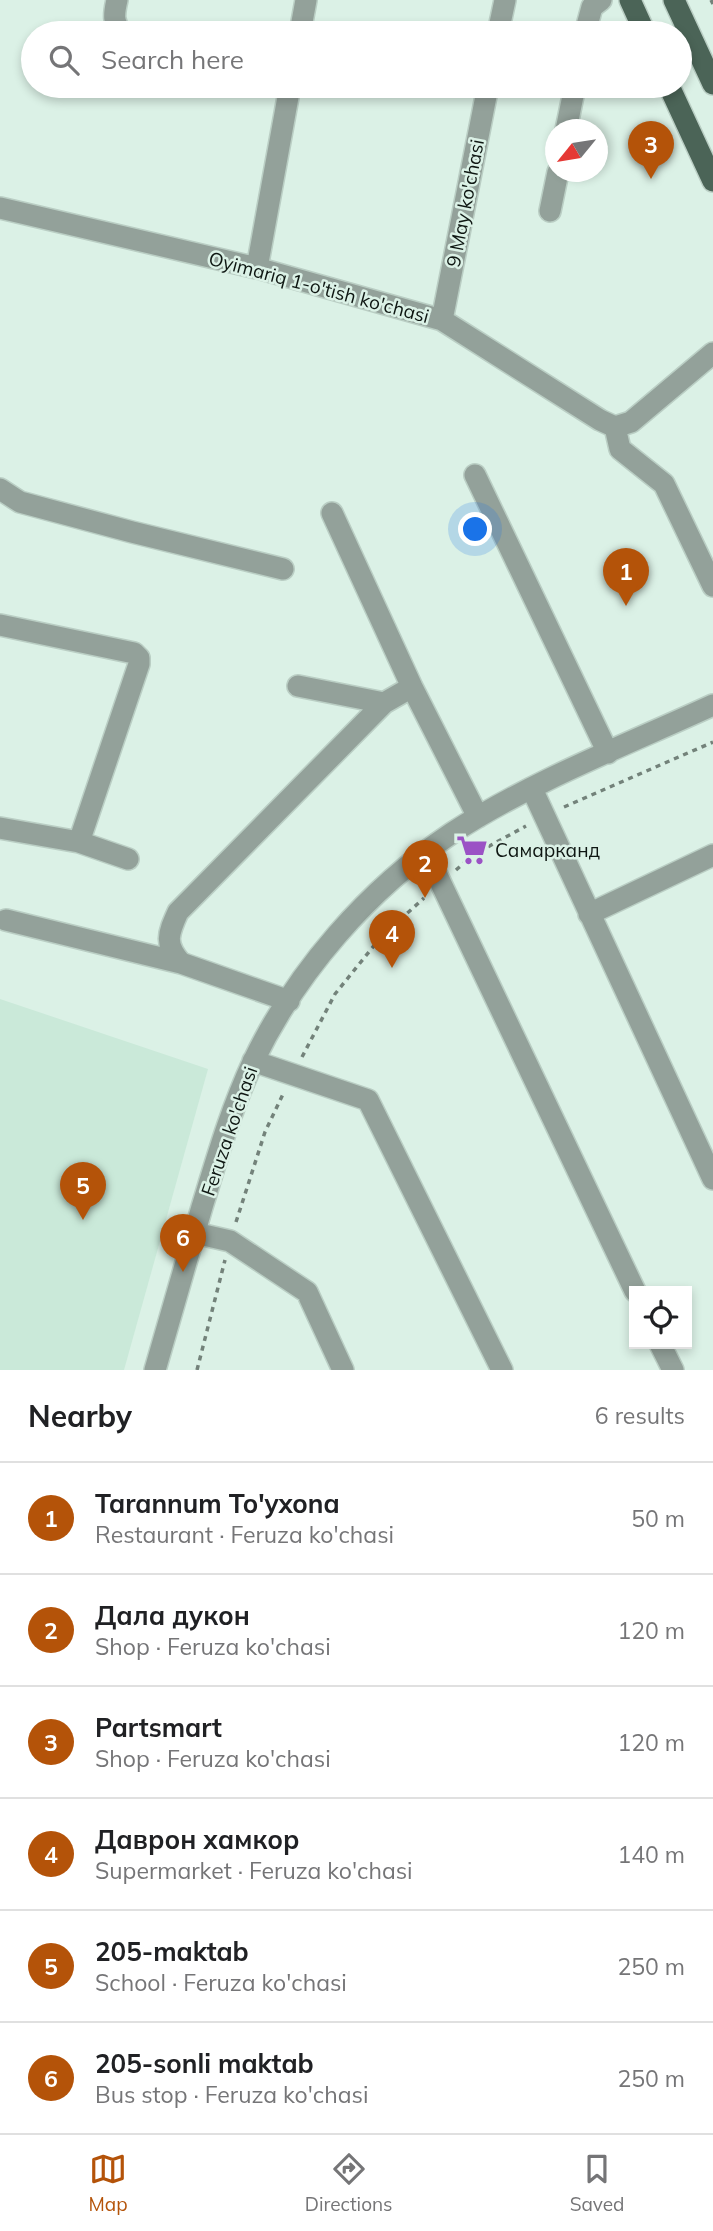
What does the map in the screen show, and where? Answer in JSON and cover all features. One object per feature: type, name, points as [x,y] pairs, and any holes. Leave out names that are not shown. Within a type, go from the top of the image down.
[{"type":"main road","points":[[630,0],[640,21]]},
{"type":"main road","points":[[674,0],[684,21]]},
{"type":"main road","points":[[692,39],[713,84]]},
{"type":"main road","points":[[676,98],[703,141],[713,181]]},
{"type":"street","points":[[115,21],[117,0]]},
{"type":"street","points":[[302,21],[306,0]]},
{"type":"street","points":[[501,21],[505,0]]},
{"type":"street","points":[[588,21],[592,7],[601,0]]},
{"type":"street","points":[[257,268],[288,98]]},
{"type":"street","name":"9 May ko'chasi","points":[[442,320],[486,98]]},
{"type":"street","points":[[568,119],[573,98]]},
{"type":"street","points":[[550,211],[556,182]]},
{"type":"street","name":"Oyimariq 1-o'tish ko'chasi","points":[[0,208],[257,268],[442,320],[615,427]]},
{"type":"street","points":[[713,353],[631,422],[615,427],[620,449],[664,484],[713,586]]},
{"type":"street","points":[[475,475],[608,753]]},
{"type":"street","points":[[0,489],[20,502],[283,569]]},
{"type":"street","points":[[332,513],[412,687],[478,817]]},
{"type":"street","points":[[0,625],[134,653],[139,657],[139,664],[79,842]]},
{"type":"street","points":[[298,686],[383,702]]},
{"type":"street","points":[[181,963],[171,951],[169,932],[178,912],[383,702],[412,687]]},
{"type":"street","name":"Feruza ko'chasi","points":[[155,1370],[220,1146],[253,1061],[318,959],[387,883],[426,852],[478,817],[713,705]]},
{"type":"street","points":[[532,789],[713,1179]]},
{"type":"street","points":[[0,828],[79,842],[128,859]]},
{"type":"street","points":[[426,852],[633,1286]]},
{"type":"street","points":[[589,914],[713,855]]},
{"type":"street","points":[[6,920],[181,963],[289,1001]]},
{"type":"street","points":[[253,1061],[368,1100],[502,1370]]},
{"type":"street","points":[[195,1233],[230,1241],[307,1292],[342,1370]]},
{"type":"street","points":[[662,1349],[673,1370]]},
{"type":"path","points":[[473,855],[544,815],[586,800],[713,742]]},
{"type":"shaded area","points":[[0,999],[208,1069],[124,1370],[0,1370]]},
{"type":"place","name":"Partsmart","points":[[651,179]]},
{"type":"place","name":"Tarannum To'yxona","points":[[626,606]]},
{"type":"place","name":"Самарканд","points":[[472,850]]},
{"type":"place","name":"Дала дукон","points":[[425,898]]},
{"type":"place","name":"Даврон хамкор","points":[[392,968]]},
{"type":"place","name":"205-maktab","points":[[83,1220]]},
{"type":"place","name":"205-sonli maktab","points":[[183,1272]]}]
